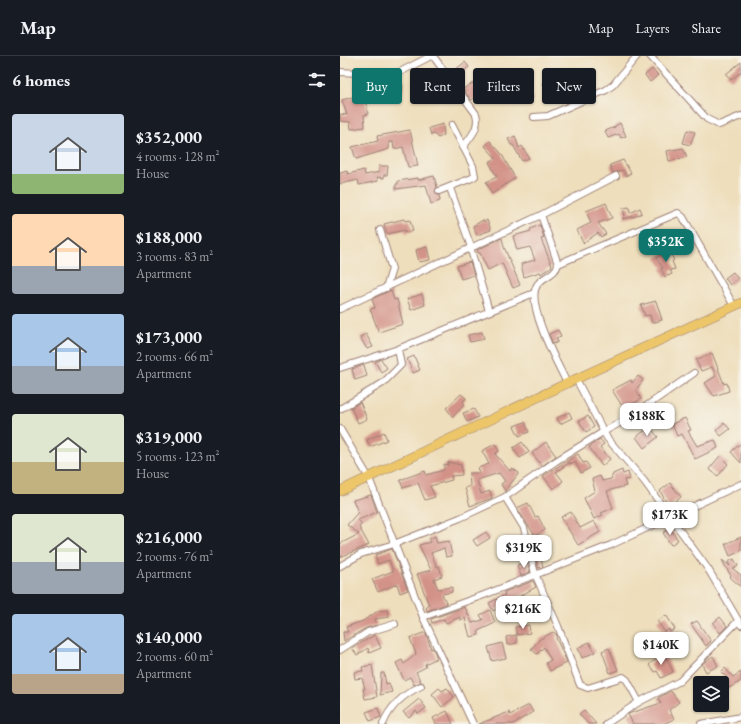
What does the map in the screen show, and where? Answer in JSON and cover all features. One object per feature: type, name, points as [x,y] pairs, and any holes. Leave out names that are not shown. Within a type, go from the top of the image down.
[{"type":"main road","points":[[340,491],[738,304]]},
{"type":"street","points":[[340,72],[359,72],[383,78],[398,73],[432,56],[476,114],[478,121],[475,131],[463,147]]},
{"type":"street","points":[[534,117],[548,116],[606,90],[613,85],[637,56]]},
{"type":"street","points":[[650,56],[707,119],[719,125],[741,116]]},
{"type":"street","points":[[439,191],[450,188],[475,176],[473,166],[452,125]]},
{"type":"street","points":[[340,309],[541,215],[616,176]]},
{"type":"street","points":[[450,188],[470,247],[489,311]]},
{"type":"street","points":[[558,264],[678,213],[683,217],[738,304]]},
{"type":"street","points":[[541,215],[558,264],[555,271],[537,285],[534,293],[538,320],[551,352],[572,381],[602,432],[644,481],[708,569],[740,623],[680,681],[639,702],[606,724]]},
{"type":"street","points":[[380,230],[392,269],[386,288]]},
{"type":"street","points":[[340,368],[398,349],[534,293]]},
{"type":"street","points":[[340,409],[383,383],[401,365],[398,349]]},
{"type":"street","points":[[340,566],[361,554],[394,544],[460,518],[505,497],[556,461],[602,432],[629,418],[694,373]]},
{"type":"street","points":[[340,429],[369,478],[423,617],[473,724]]},
{"type":"street","points":[[423,617],[484,595],[611,545],[741,484]]},
{"type":"street","points":[[505,497],[524,528],[535,574],[558,626],[580,685],[588,688],[623,677],[627,680],[639,702]]},
{"type":"street","points":[[340,650],[368,632],[395,624]]},
{"type":"street","points":[[383,724],[400,699],[406,693],[421,686]]},
{"type":"street","points":[[702,724],[741,717]]},
{"type":"building","points":[[465,62],[469,67],[465,70],[465,68],[458,68]]},
{"type":"building","points":[[741,62],[741,72],[731,80],[726,74]]},
{"type":"building","points":[[652,69],[658,75],[650,82],[645,75]]},
{"type":"building","points":[[473,83],[473,99],[471,100],[465,92],[465,88]]},
{"type":"building","points":[[352,97],[352,104],[366,104],[368,114],[364,115],[365,127],[351,129],[350,122],[340,121],[340,114],[347,115],[342,100]]},
{"type":"building","points":[[620,123],[626,136],[621,138],[619,134],[608,138],[605,131]]},
{"type":"building","points":[[443,124],[444,135],[438,138],[434,134],[431,135],[429,128]]},
{"type":"building","points":[[410,130],[418,166],[408,167],[403,147],[394,149],[393,142],[389,142],[389,149],[356,159],[352,147],[378,141],[377,136]]},
{"type":"building","points":[[687,130],[695,132],[690,145],[683,143]]},
{"type":"building","points":[[515,136],[519,148],[522,146],[529,158],[522,161],[513,145],[511,145],[508,139]]},
{"type":"building","points":[[490,141],[501,153],[515,178],[492,194],[486,182],[497,177],[489,162],[496,158],[485,146]]},
{"type":"building","points":[[683,148],[687,157],[669,161],[667,151]]},
{"type":"building","points":[[623,160],[631,173],[626,176],[623,170],[613,173],[610,165]]},
{"type":"building","points":[[379,166],[388,166],[387,175],[384,175],[384,178],[377,177],[378,181],[359,185],[358,180],[340,184],[340,173],[347,171],[348,174],[364,170],[365,175],[379,172]]},
{"type":"building","points":[[434,176],[437,187],[435,192],[439,195],[440,201],[431,204],[426,185],[396,189],[396,184],[398,184],[398,181],[418,178],[418,180]]},
{"type":"building","points":[[606,203],[612,218],[598,223],[606,234],[601,237],[598,233],[583,243],[577,230],[591,223],[586,211]]},
{"type":"building","points":[[629,207],[630,213],[640,208],[642,213],[622,219],[625,216],[623,208]]},
{"type":"building","points":[[404,219],[405,221],[410,220],[413,231],[406,233],[405,230],[387,234],[384,224]]},
{"type":"building","points":[[483,220],[484,222],[487,220],[491,230],[477,235],[473,226]]},
{"type":"building","points":[[540,225],[544,238],[541,239],[552,266],[541,274],[540,272],[524,277],[521,264],[535,260],[530,247],[517,250],[513,236],[531,231],[530,229]]},
{"type":"building","points":[[502,238],[504,247],[520,285],[513,288],[502,263],[488,270],[477,250]]},
{"type":"building","points":[[427,247],[430,260],[419,262],[416,250]]},
{"type":"building","points":[[668,250],[674,260],[672,261],[675,269],[670,270],[672,274],[665,277],[661,269],[663,268],[656,258]]},
{"type":"building","points":[[470,262],[474,275],[461,279],[457,266]]},
{"type":"building","points":[[733,272],[738,279],[730,285],[725,278]]},
{"type":"building","points":[[391,290],[394,300],[397,299],[403,324],[379,332],[370,309],[375,308],[372,299]]},
{"type":"building","points":[[422,294],[425,305],[411,310],[407,299]]},
{"type":"building","points":[[656,301],[662,320],[652,323],[650,315],[645,316],[641,305]]},
{"type":"building","points":[[558,330],[561,336],[556,338],[558,342],[553,344],[549,334]]},
{"type":"building","points":[[482,332],[484,339],[470,342],[468,335]]},
{"type":"building","points":[[366,334],[373,347],[367,349],[360,337]]},
{"type":"building","points":[[712,353],[724,384],[727,383],[729,391],[714,396],[705,383],[716,376],[712,367],[701,371],[696,360]]},
{"type":"building","points":[[414,356],[420,370],[413,373],[407,359]]},
{"type":"building","points":[[381,359],[387,368],[381,372],[375,362]]},
{"type":"building","points":[[364,365],[367,376],[355,380],[352,369]]},
{"type":"building","points":[[638,376],[643,380],[636,390],[641,399],[624,409],[612,390],[631,380],[632,383]]},
{"type":"building","points":[[461,394],[466,398],[463,402],[465,404],[453,417],[446,408]]},
{"type":"building","points":[[360,402],[367,419],[358,423],[351,408]]},
{"type":"building","points":[[474,409],[478,417],[467,422],[463,413]]},
{"type":"building","points":[[569,412],[572,418],[560,424],[557,418]]},
{"type":"building","points":[[588,416],[594,427],[586,432],[579,421]]},
{"type":"building","points":[[685,418],[691,430],[688,431],[697,446],[715,440],[718,448],[695,459],[682,434],[677,436],[672,424]]},
{"type":"building","points":[[525,422],[529,432],[519,436],[514,426]]},
{"type":"building","points":[[724,423],[730,429],[721,436],[716,430]]},
{"type":"building","points":[[650,427],[658,437],[644,448],[636,437]]},
{"type":"building","points":[[384,432],[387,440],[370,447],[367,440]]},
{"type":"building","points":[[600,439],[604,444],[600,447],[610,459],[602,466],[589,447]]},
{"type":"building","points":[[522,442],[529,452],[520,458],[513,448]]},
{"type":"building","points":[[546,442],[556,456],[542,466],[532,453]]},
{"type":"building","points":[[741,443],[741,463],[731,452]]},
{"type":"building","points":[[495,444],[499,451],[495,454],[510,471],[512,468],[519,473],[505,491],[501,484],[505,481],[499,473],[477,480],[481,494],[490,491],[492,498],[470,506],[465,488],[470,486],[469,473],[480,473],[478,468],[489,464],[482,451]]},
{"type":"building","points":[[578,454],[583,463],[586,462],[590,468],[581,473],[575,462],[570,464],[570,462],[556,472],[563,481],[553,489],[543,476]]},
{"type":"building","points":[[720,456],[728,464],[718,476],[709,469]]},
{"type":"building","points":[[448,462],[461,465],[462,475],[451,476],[452,480],[430,486],[435,497],[425,500],[418,483],[403,488],[400,480],[425,471],[426,475],[444,470],[444,464],[448,465]]},
{"type":"building","points":[[622,470],[623,474],[628,472],[630,479],[624,480],[626,486],[607,491],[613,508],[601,513],[603,515],[594,519],[584,498],[595,491],[592,479],[600,476],[602,481],[611,479],[613,474]]},
{"type":"building","points":[[670,483],[681,497],[669,507],[660,491]]},
{"type":"building","points":[[371,495],[377,512],[358,520],[362,524],[359,527],[369,545],[340,557],[340,544],[359,534],[347,525],[358,512],[353,500]]},
{"type":"building","points":[[528,503],[535,517],[538,516],[545,530],[535,536],[517,508]]},
{"type":"building","points":[[571,512],[580,528],[594,521],[600,532],[578,545],[561,517]]},
{"type":"building","points":[[670,528],[678,540],[671,545],[663,533]]},
{"type":"building","points":[[486,532],[490,538],[477,546],[473,540]]},
{"type":"building","points":[[435,536],[437,543],[449,541],[452,556],[446,557],[444,548],[431,553],[437,567],[439,566],[442,576],[434,579],[438,589],[452,587],[452,592],[442,594],[447,604],[427,611],[426,608],[429,605],[417,574],[431,570],[419,545],[430,542],[429,539]]},
{"type":"building","points":[[741,537],[741,551],[730,556],[725,544]]},
{"type":"building","points":[[540,538],[543,547],[539,549],[543,567],[538,568],[532,541]]},
{"type":"building","points":[[392,549],[408,590],[400,593],[397,584],[378,592],[372,579],[393,571],[389,560],[378,564],[375,555]]},
{"type":"building","points":[[734,559],[738,566],[733,569],[741,575],[741,587],[730,577],[731,576],[722,560],[730,566],[728,562]]},
{"type":"building","points":[[527,562],[530,572],[521,576],[517,565]]},
{"type":"building","points":[[533,581],[536,587],[493,611],[489,603],[505,595],[504,592]]},
{"type":"building","points":[[465,607],[472,623],[483,620],[480,615],[490,610],[495,623],[478,631],[479,635],[470,637],[465,618],[460,620],[460,617],[446,623],[444,619],[432,623],[431,619]]},
{"type":"building","points":[[387,610],[389,617],[375,619],[377,625],[366,628],[344,641],[343,632],[348,632],[346,627],[363,621],[378,611]]},
{"type":"building","points":[[666,615],[675,629],[670,632],[669,629],[665,632],[657,621]]},
{"type":"building","points":[[720,617],[727,626],[720,633],[713,623]]},
{"type":"building","points":[[697,621],[711,641],[706,646],[691,624]]},
{"type":"building","points":[[529,625],[530,633],[517,635],[515,627]]},
{"type":"building","points":[[553,632],[557,635],[556,638],[567,662],[550,671],[546,663],[551,660],[544,647],[537,654],[531,649],[540,639]]},
{"type":"building","points":[[426,633],[431,649],[433,648],[437,658],[425,664],[426,667],[416,672],[421,682],[414,685],[410,677],[404,680],[396,663],[402,660],[404,664],[416,654],[410,638]]},
{"type":"building","points":[[375,635],[381,648],[369,653],[368,648],[357,655],[352,648]]},
{"type":"building","points":[[516,635],[517,643],[507,645],[506,637]]},
{"type":"building","points":[[589,642],[595,652],[582,658],[578,648]]},
{"type":"building","points":[[502,643],[506,658],[492,661],[488,647]]},
{"type":"building","points":[[609,648],[618,670],[610,673],[602,651]]},
{"type":"building","points":[[661,654],[668,661],[673,672],[661,678],[657,671],[655,672],[649,665]]},
{"type":"building","points":[[713,656],[718,666],[706,672],[702,664]]},
{"type":"building","points":[[372,665],[377,697],[365,699],[363,689],[365,689],[362,678],[355,679],[354,672],[363,671],[362,667]]},
{"type":"building","points":[[725,668],[733,677],[741,672],[741,681],[729,688],[729,676],[725,676],[721,672]]},
{"type":"building","points":[[381,673],[384,673],[386,684],[389,683],[392,692],[380,695]]},
{"type":"building","points":[[439,688],[442,691],[447,688],[454,697],[442,707],[432,694]]},
{"type":"building","points":[[671,691],[679,702],[669,710],[674,719],[663,724],[633,724],[628,714],[661,703],[658,698]]},
{"type":"building","points":[[419,699],[426,708],[418,714],[416,711],[409,718],[403,712]]},
{"type":"building","points":[[529,705],[533,712],[513,724],[479,724],[509,712],[510,715]]},
{"type":"building","points":[[378,708],[381,717],[370,721],[366,712]]},
{"type":"building","points":[[584,710],[596,724],[588,724],[579,714]]},
{"type":"building","points":[[447,711],[453,724],[436,724],[433,718]]}]
